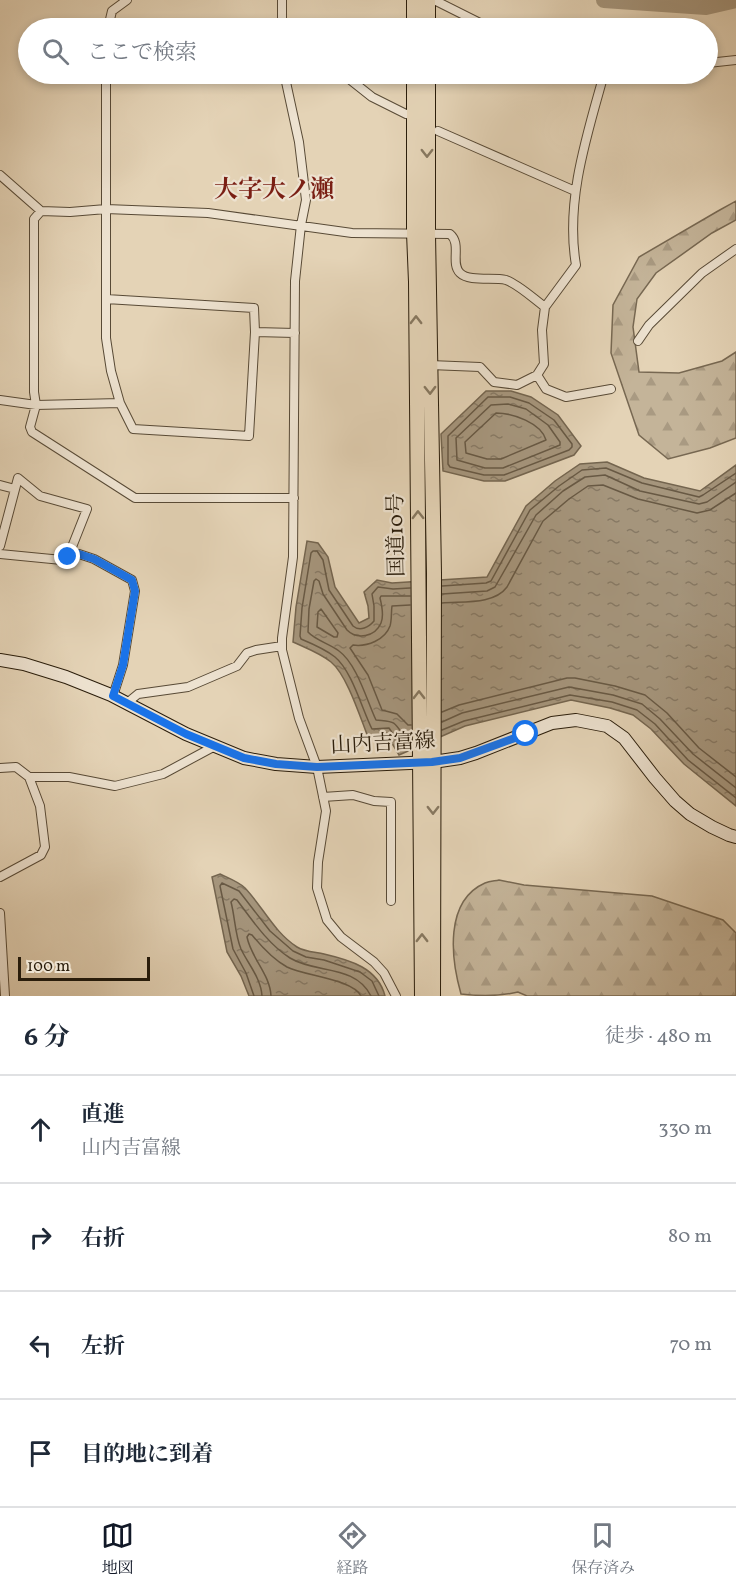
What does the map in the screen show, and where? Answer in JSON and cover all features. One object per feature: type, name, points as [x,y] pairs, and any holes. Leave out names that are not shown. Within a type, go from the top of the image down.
[{"type":"highway","points":[[414,0],[414,18]]},
{"type":"highway","points":[[428,0],[428,18]]},
{"type":"highway","name":"国道10号","points":[[414,84],[430,365],[434,573],[426,758],[422,996]]},
{"type":"highway","name":"国道10号","points":[[428,84],[421,233],[416,282],[418,574],[433,996]]},
{"type":"main road","name":"山内吉富線","points":[[0,660],[24,664],[66,677],[113,696],[186,734],[244,758],[276,764],[317,767],[426,758],[460,758],[552,723],[576,720],[607,726],[624,738],[655,778],[690,814],[729,836],[736,837]]},
{"type":"street","points":[[110,18],[112,11],[128,0]]},
{"type":"street","points":[[282,0],[282,18]]},
{"type":"street","points":[[434,0],[470,18]]},
{"type":"street","points":[[718,62],[736,60]]},
{"type":"street","points":[[106,84],[106,299],[107,346],[120,403],[133,429],[249,436],[255,332],[254,308],[106,299]]},
{"type":"street","points":[[288,84],[306,200],[295,281],[293,557],[282,646],[299,718],[317,767],[326,811],[318,862],[317,888],[327,920],[341,937],[374,962],[384,973],[396,996]]},
{"type":"street","points":[[356,84],[372,97],[406,114]]},
{"type":"street","points":[[430,365],[480,367],[494,382],[516,385],[537,375],[544,364],[542,330],[545,307],[576,265],[572,246],[575,191],[601,84]]},
{"type":"street","points":[[438,131],[575,191]]},
{"type":"street","points":[[0,175],[41,211],[70,212],[106,209],[208,213],[352,233],[450,234],[456,242],[457,268],[461,274],[469,278],[495,278],[509,281],[545,307]]},
{"type":"street","points":[[41,211],[34,219],[34,392],[36,405],[30,427],[32,432],[135,498],[294,498]]},
{"type":"street","points":[[638,341],[649,325],[702,273],[736,249]]},
{"type":"street","points":[[255,332],[295,333]]},
{"type":"street","points":[[537,375],[546,389],[566,397],[611,388]]},
{"type":"street","points":[[0,400],[36,405],[120,403]]},
{"type":"street","points":[[0,546],[18,478],[40,496],[87,509],[68,557],[62,560],[0,554]]},
{"type":"street","points":[[0,485],[15,489]]},
{"type":"street","points":[[70,551],[94,559],[132,580],[135,591],[123,665],[113,696]]},
{"type":"street","points":[[127,703],[138,694],[188,687],[237,666],[247,653],[282,646]]},
{"type":"street","points":[[29,777],[69,777],[116,786],[163,774],[215,746]]},
{"type":"street","points":[[0,768],[16,767],[29,777],[40,806],[45,847],[42,855],[0,877]]},
{"type":"street","points":[[323,797],[352,795],[374,801],[391,802],[391,901]]},
{"type":"street","points":[[0,913],[5,996]]},
{"type":"green space","points":[[736,201],[736,220],[712,233],[656,273],[637,299],[633,327],[639,372],[679,373],[722,361],[736,352],[736,438],[710,448],[668,459],[639,435],[611,353],[613,305],[639,257]]},
{"type":"green space","points":[[499,880],[524,885],[652,896],[723,920],[736,933],[736,996],[527,996],[518,992],[490,995],[461,994],[453,948],[457,917],[463,903],[472,892],[485,883]]},
{"type":"water","points":[[486,391],[511,391],[531,397],[558,415],[581,446],[574,455],[505,481],[484,481],[443,471],[441,434]]},
{"type":"water","points":[[607,462],[644,478],[700,491],[736,465],[736,806],[684,764],[651,729],[633,715],[571,700],[465,726],[399,755],[386,733],[368,737],[353,697],[337,668],[322,656],[293,642],[296,607],[307,541],[318,543],[328,557],[335,587],[359,623],[369,618],[364,592],[377,580],[392,583],[487,577],[526,506],[555,481],[580,464]]},
{"type":"water","points":[[220,874],[245,888],[275,927],[297,947],[344,959],[362,967],[376,978],[385,996],[249,996],[227,952],[212,877]]},
{"type":"waterway","points":[[604,0],[706,7],[736,0]]},
{"type":"district","name":"大字大ノ瀬","points":[[274,191]]},
{"type":"route","points":[[68,557],[70,551],[94,559],[132,580],[135,591],[123,665],[113,696],[186,734],[244,758],[276,764],[317,767],[432,762],[460,758],[526,734]]}]
